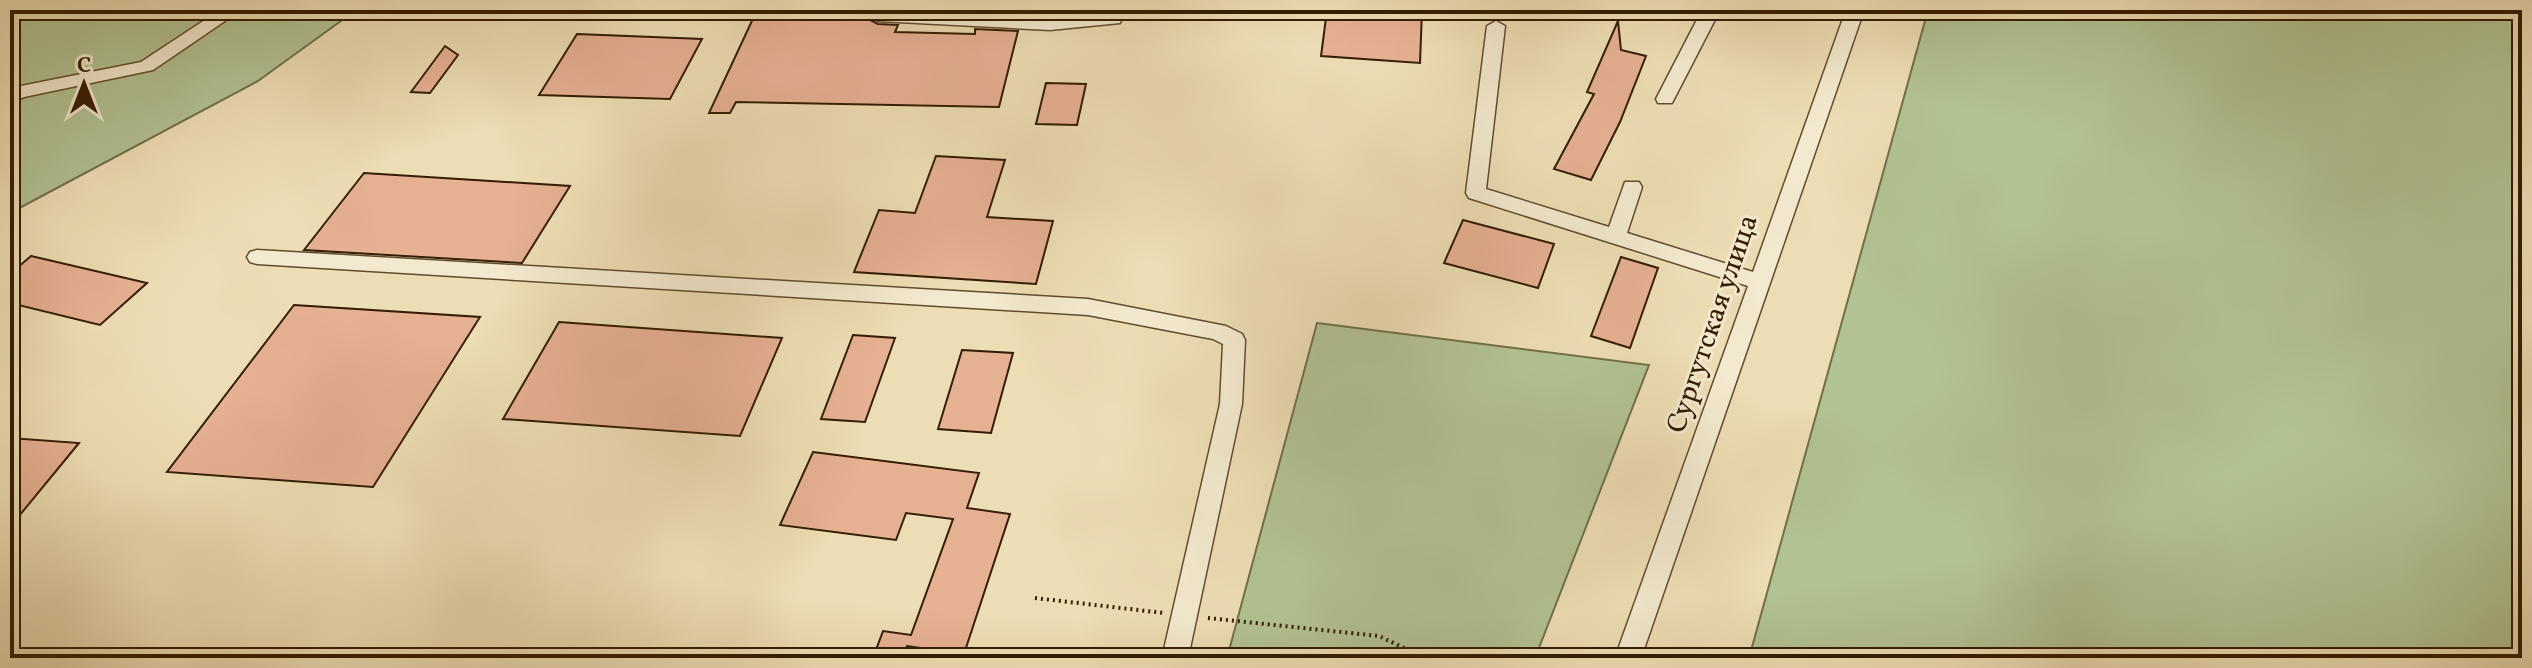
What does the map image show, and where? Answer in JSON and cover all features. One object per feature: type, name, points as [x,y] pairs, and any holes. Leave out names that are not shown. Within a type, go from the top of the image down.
[{"type":"street","points":[[10,97],[18,92],[147,66],[232,10]]},
{"type":"street","points":[[878,16],[1050,25],[1114,19],[1116,10]]},
{"type":"street","points":[[1665,99],[1711,10]]},
{"type":"street","name":"Сургутская улица","points":[[1628,658],[1855,10]]},
{"type":"street","points":[[1496,26],[1476,193],[1759,282]]},
{"type":"street","points":[[1616,237],[1632,187]]},
{"type":"street","points":[[257,257],[1088,307],[1218,332],[1234,340],[1231,404],[1175,658]]},
{"type":"path","points":[[1035,598],[1379,636],[1425,658]]},
{"type":"green space","points":[[10,10],[356,10],[258,81],[10,213]]},
{"type":"green space","points":[[1928,10],[2522,10],[2522,658],[1749,658]]},
{"type":"green space","points":[[1317,323],[1649,365],[1535,658],[1227,658]]},
{"type":"building","points":[[757,10],[874,10],[866,15],[868,19],[878,24],[898,25],[895,32],[975,34],[975,29],[1018,31],[999,107],[736,102],[730,113],[709,113]]},
{"type":"building","points":[[1327,10],[1422,10],[1420,63],[1321,56]]},
{"type":"building","points":[[1618,21],[1621,50],[1646,56],[1620,122],[1591,180],[1554,169],[1594,94],[1587,92]]},
{"type":"building","points":[[577,34],[702,39],[670,99],[539,95]]},
{"type":"building","points":[[445,46],[458,55],[430,93],[411,92]]},
{"type":"building","points":[[1046,83],[1086,84],[1077,125],[1036,124]]},
{"type":"building","points":[[936,156],[1005,160],[987,217],[1053,221],[1036,284],[854,272],[879,210],[915,213]]},
{"type":"building","points":[[364,173],[570,186],[522,263],[304,250]]},
{"type":"building","points":[[1463,220],[1554,244],[1538,288],[1444,263]]},
{"type":"building","points":[[31,256],[147,283],[100,325],[10,303],[10,274]]},
{"type":"building","points":[[1621,257],[1658,268],[1630,348],[1591,336]]},
{"type":"building","points":[[294,305],[480,317],[373,487],[167,472]]},
{"type":"building","points":[[559,322],[782,338],[740,436],[503,419]]},
{"type":"building","points":[[853,335],[895,338],[865,422],[821,419]]},
{"type":"building","points":[[962,350],[1013,353],[991,433],[938,429]]},
{"type":"building","points":[[10,438],[79,443],[10,527]]},
{"type":"building","points":[[813,452],[979,473],[967,508],[1010,514],[964,654],[907,646],[903,658],[873,658],[883,631],[911,635],[953,519],[906,513],[896,540],[780,525]]}]
